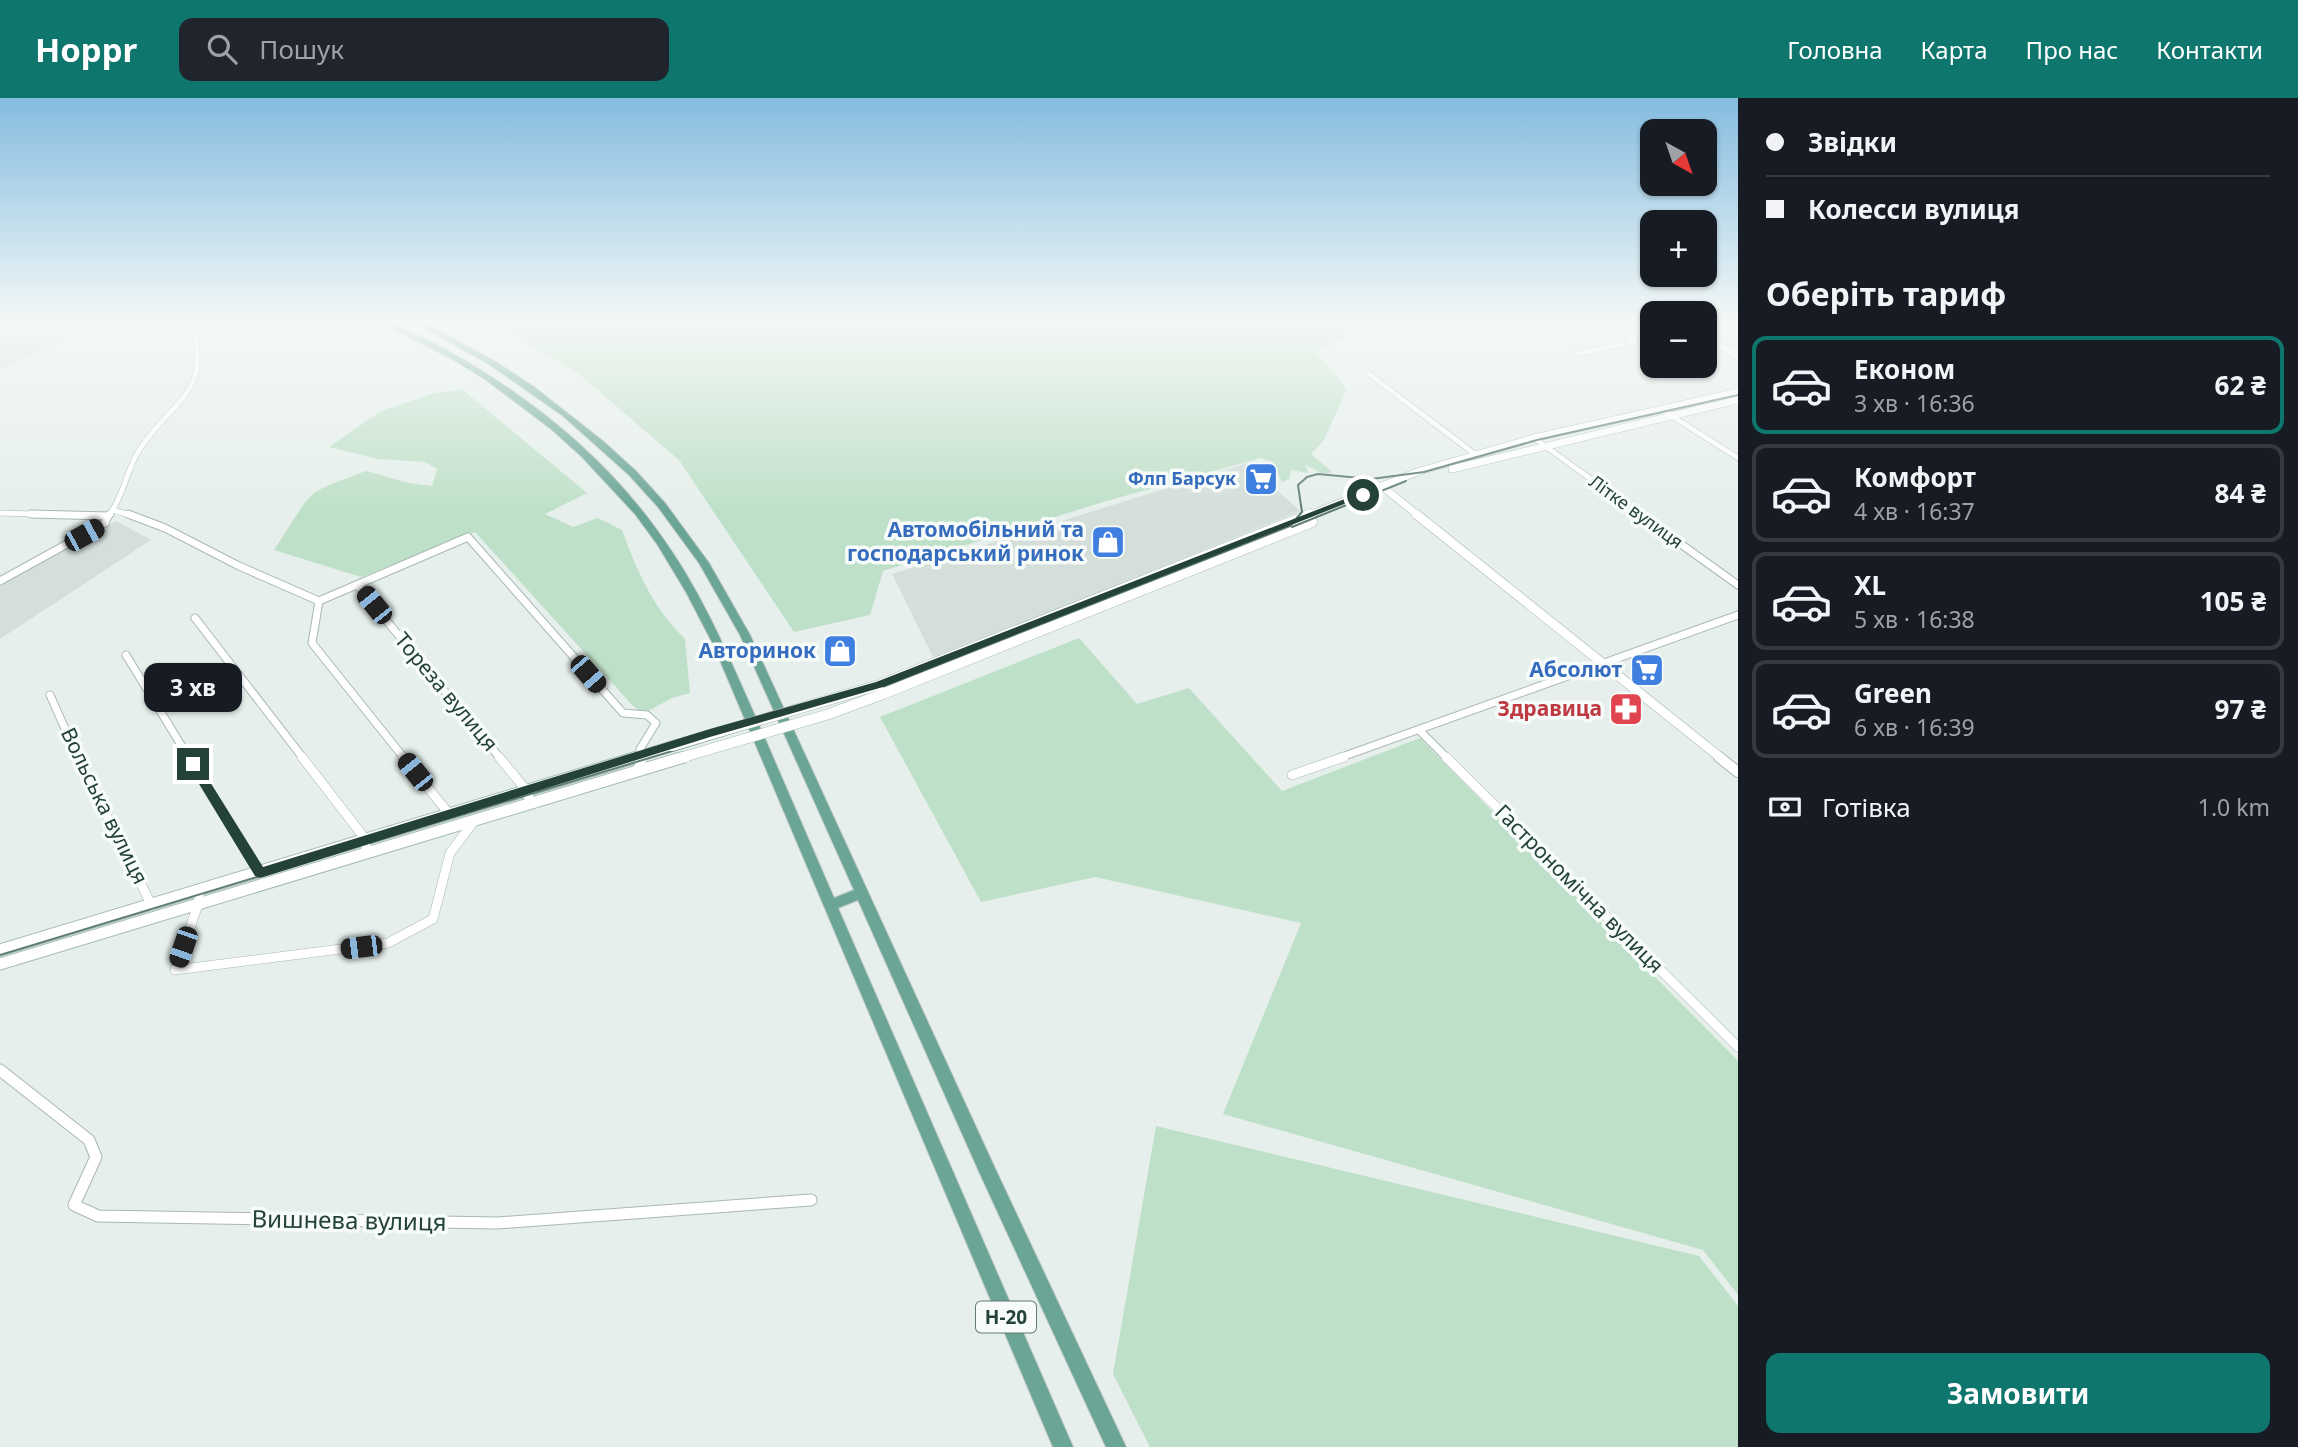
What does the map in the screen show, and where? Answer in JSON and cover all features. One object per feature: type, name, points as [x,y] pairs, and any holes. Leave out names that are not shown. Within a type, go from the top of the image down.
[{"type":"main road","name":"Н-20","points":[[497,385],[589,460],[639,513],[692,592],[718,643],[1063,1447]]},
{"type":"main road","name":"Н-20","points":[[525,385],[552,404],[639,480],[688,538],[717,583],[745,635],[987,1170],[1116,1447]]},
{"type":"main road","points":[[1386,489],[1417,472],[1534,438],[1738,392]]},
{"type":"main road","points":[[528,797],[637,771],[829,714],[881,690],[1419,478],[1544,444],[1738,400]]},
{"type":"main road","points":[[0,964],[151,917],[260,873],[366,846],[528,797],[672,746],[881,690]]},
{"type":"main road","points":[[0,950],[152,904],[258,886],[366,846]]},
{"type":"main road","points":[[831,905],[862,893]]},
{"type":"street","points":[[0,581],[105,523],[140,448],[170,415],[190,385]]},
{"type":"street","points":[[1383,385],[1476,455]]},
{"type":"street","points":[[1662,410],[1738,458]]},
{"type":"street","name":"Літке вулиця","points":[[1534,438],[1738,586]]},
{"type":"street","points":[[1386,489],[1738,772]]},
{"type":"street","points":[[0,513],[130,514],[183,536],[215,554],[319,601],[468,537],[623,713],[647,715],[656,723],[640,749],[643,756],[637,771]]},
{"type":"street","name":"Тореза вулиця","points":[[357,585],[528,797]]},
{"type":"street","points":[[319,601],[312,643],[450,821]]},
{"type":"street","points":[[1292,775],[1738,615]]},
{"type":"street","points":[[195,618],[366,846]]},
{"type":"street","points":[[126,655],[260,873],[258,886]]},
{"type":"street","name":"Вольська вулиця","points":[[50,695],[93,792],[152,904],[151,917]]},
{"type":"street","name":"Гастрономічна вулиця","points":[[1420,731],[1736,1042]]},
{"type":"street","points":[[199,896],[175,970],[388,943],[433,919],[450,853],[476,813]]},
{"type":"street","name":"Вишнева вулиця","points":[[0,1070],[89,1140],[96,1157],[74,1205],[99,1216],[497,1223],[811,1199]]},
{"type":"shaded area","name":"Автомобільний та господарський ринок","points":[[1247,463],[1300,511],[934,659],[892,574]]},
{"type":"shaded area","points":[[116,521],[151,540],[0,639],[0,585]]},
{"type":"green space","points":[[592,385],[1344,385],[1347,389],[1324,440],[1311,454],[1331,471],[1330,473],[1321,473],[1306,465],[1308,473],[1291,470],[1289,479],[1282,482],[1273,462],[1261,458],[1103,502],[883,571],[870,615],[794,632],[679,460]]},
{"type":"green space","points":[[462,389],[587,493],[545,514],[573,527],[598,518],[622,530],[655,602],[685,639],[690,693],[672,698],[643,714],[475,532],[361,577],[274,550],[305,502],[315,492],[329,485],[366,471],[409,483],[432,486],[437,469],[425,462],[378,459],[329,447],[381,411],[431,394]]},
{"type":"green space","points":[[1079,638],[1137,704],[1189,688],[1282,791],[1420,738],[1738,1061],[1738,1295],[1703,1250],[1223,1114],[1301,923],[1095,877],[981,902],[880,717]]},
{"type":"green space","points":[[1156,1126],[1699,1256],[1738,1306],[1738,1447],[1150,1447],[1113,1374]]},
{"type":"tram line","points":[[0,955],[880,688],[1290,526],[1302,512],[1298,485],[1307,477],[1318,474],[1371,479],[1424,472],[1537,440],[1738,395]]},
{"type":"tram line","points":[[1292,527],[1406,481]]},
{"type":"place","name":"Флп Барсук","points":[[1261,479]]},
{"type":"place","name":"Автомобільний та господарський ринок","points":[[1108,542]]},
{"type":"place","name":"Авторинок","points":[[840,651]]},
{"type":"place","name":"Абсолют","points":[[1647,670]]},
{"type":"place","name":"Здравица","points":[[1626,709]]},
{"type":"route","points":[[193,764],[260,873],[710,733],[879,685],[1363,495]]}]
